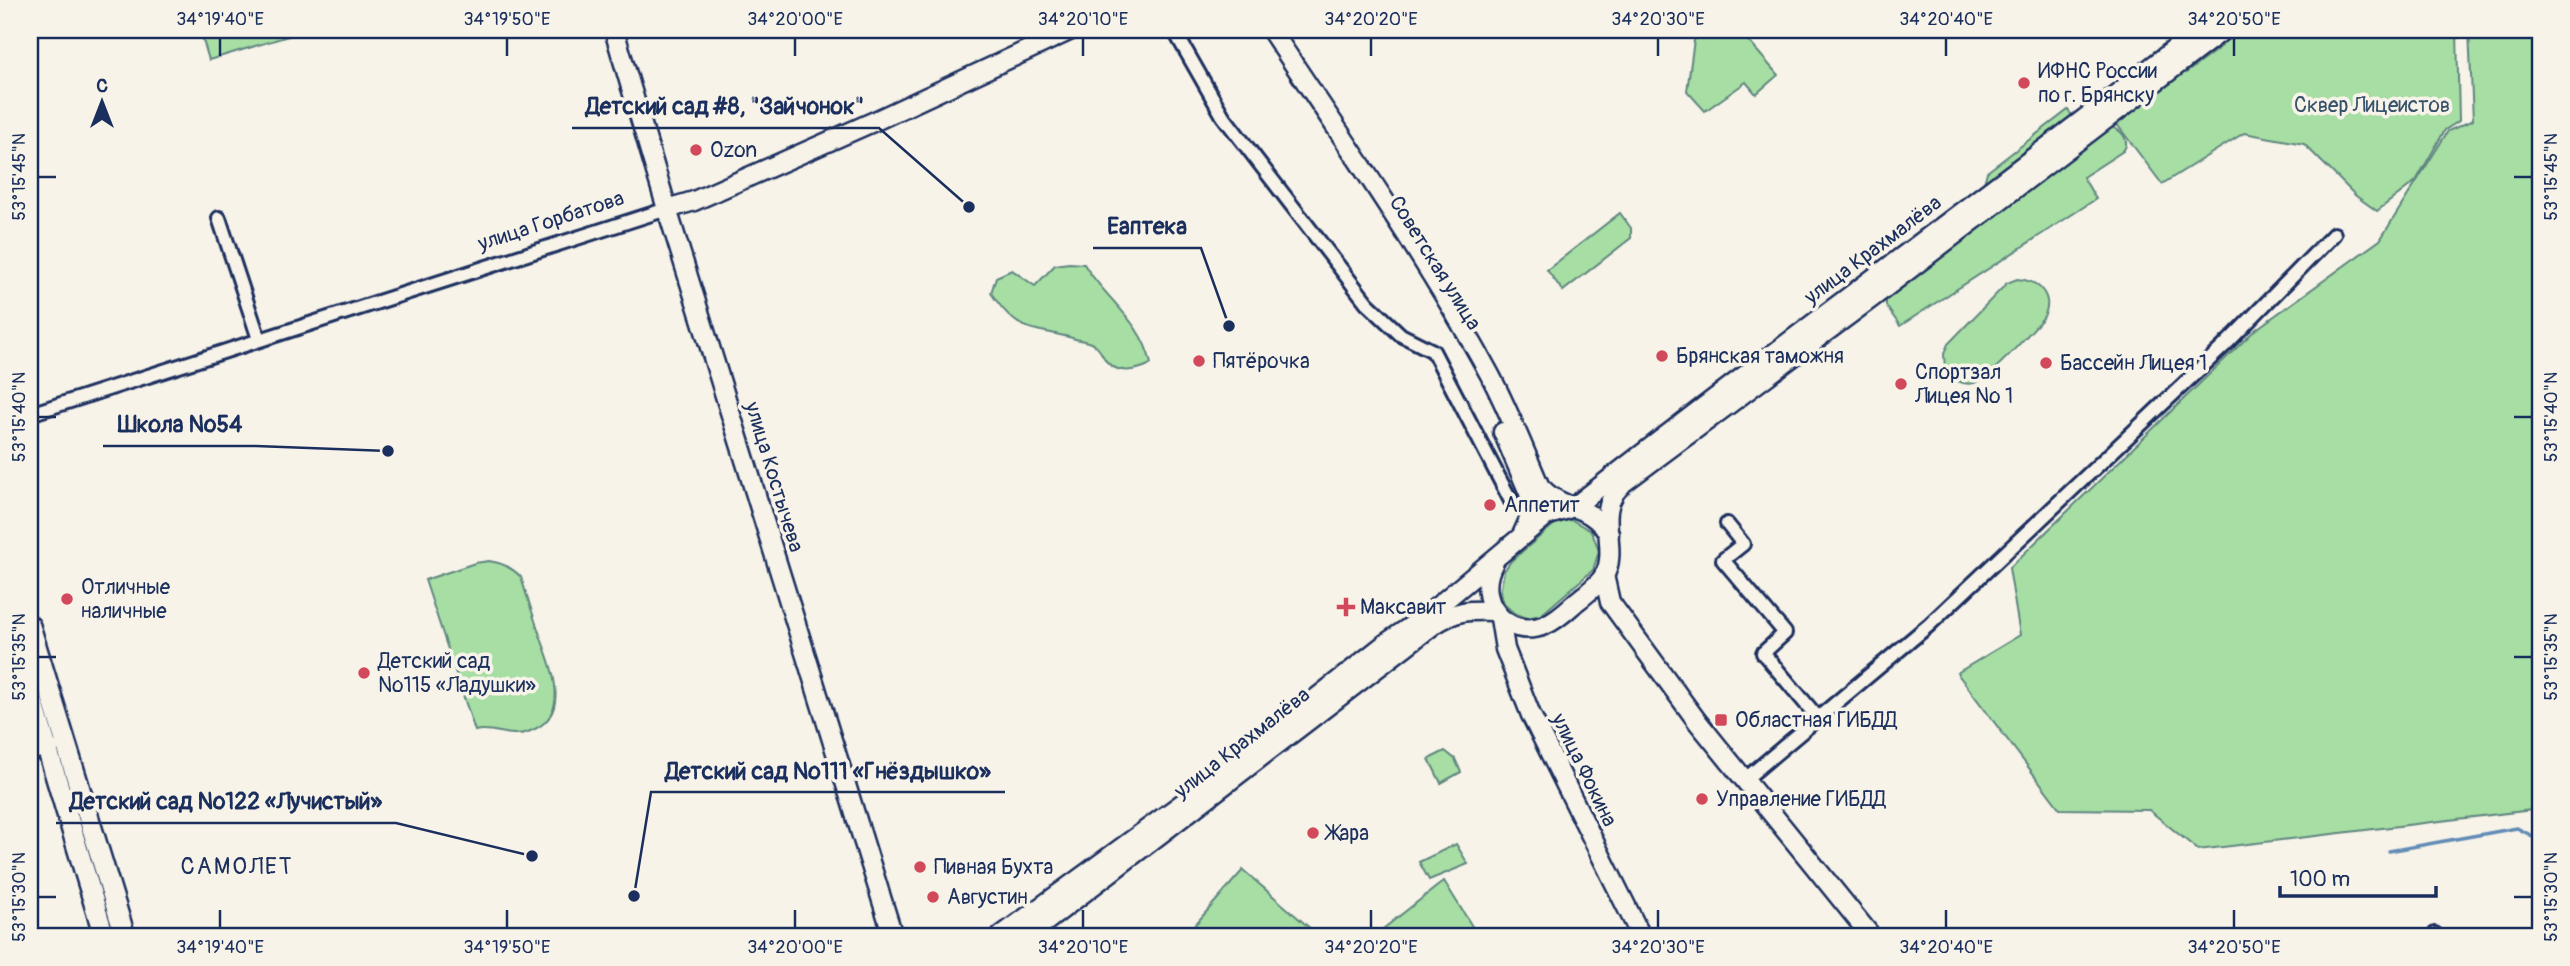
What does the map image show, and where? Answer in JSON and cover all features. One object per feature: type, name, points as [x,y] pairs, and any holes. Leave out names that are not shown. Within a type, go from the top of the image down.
[{"type":"main road","name":"улица Костычева","points":[[614,30],[893,936]]},
{"type":"main road","name":"улица Горбатова","points":[[667,209],[694,201],[875,121],[1071,30]]},
{"type":"main road","name":"Советская улица","points":[[1257,30],[1396,243],[1480,384],[1532,500],[1532,513],[1522,537]]},
{"type":"main road","name":"Советская улица","points":[[1271,30],[1414,249],[1476,351],[1541,486],[1552,498],[1574,507]]},
{"type":"main road","name":"улица Крахмалёва","points":[[1574,507],[1739,379],[2099,109],[2199,30]]},
{"type":"main road","points":[[1609,534],[1588,512],[1574,507],[1546,516],[1496,559],[1490,569],[1487,587],[1489,601],[1498,615],[1520,627],[1542,626],[1584,596],[1604,575],[1608,563],[1612,497],[1623,483],[1873,297],[2223,30]]},
{"type":"main road","name":"улица Крахмалёва","points":[[1001,936],[1191,796],[1496,559]]},
{"type":"main road","points":[[1604,575],[1610,602],[1743,781],[1871,936]]},
{"type":"main road","name":"улица Крахмалёва","points":[[1027,936],[1433,625],[1462,610],[1498,615]]},
{"type":"main road","name":"улица Фокина","points":[[1498,615],[1505,649],[1531,715],[1641,936]]},
{"type":"main road","points":[[30,626],[125,936]]},
{"type":"main road","points":[[30,692],[39,752],[104,936]]},
{"type":"street","points":[[1174,30],[1223,116],[1367,303],[1401,335],[1433,351],[1511,501]]},
{"type":"street","name":"улица Горбатова","points":[[30,414],[667,209]]},
{"type":"street","points":[[219,218],[259,339]]},
{"type":"street","points":[[1743,781],[1929,625],[2224,346],[2334,234]]},
{"type":"street","points":[[1727,524],[1743,544],[1723,560],[1785,633],[1763,653],[1818,718]]},
{"type":"street","points":[[39,752],[67,743]]},
{"type":"green space","points":[[200,30],[308,30],[209,60]]},
{"type":"green space","points":[[1708,30],[1739,30],[1778,75],[1756,94],[1746,82],[1705,111],[1687,91],[1694,40]]},
{"type":"green space","name":"Сквер Лицеистов","points":[[2229,30],[2457,30],[2459,121],[2445,130],[2416,181],[2377,211],[2356,196],[2304,144],[2244,133],[2162,184],[2113,119],[2177,71],[2186,73],[2222,46],[2223,34]]},
{"type":"green space","points":[[2469,30],[2540,30],[2540,809],[2198,850],[2149,810],[2060,809],[1957,673],[2020,635],[2009,568],[2255,330],[2380,240],[2448,131],[2473,120]]},
{"type":"green space","points":[[2068,110],[2074,118],[1982,190],[1987,172]]},
{"type":"green space","points":[[2108,127],[2122,133],[2126,146],[2123,151],[2083,177],[2096,199],[1900,326],[1886,306],[1886,298]]},
{"type":"green space","points":[[1620,213],[1631,228],[1631,238],[1563,291],[1547,270]]},
{"type":"green space","points":[[1084,264],[1132,323],[1140,335],[1151,364],[1133,370],[1116,368],[1106,361],[1093,344],[1017,322],[991,293],[996,277],[1012,270],[1035,286],[1055,265]]},
{"type":"green space","points":[[2017,279],[2032,283],[2043,291],[2047,303],[2043,318],[2010,354],[1981,380],[1970,384],[1954,379],[1945,370],[1944,354],[1948,344],[2007,283]]},
{"type":"green space","points":[[1572,520],[1591,531],[1595,540],[1599,551],[1593,570],[1541,615],[1527,618],[1514,613],[1505,605],[1500,593],[1504,571],[1511,561],[1557,522]]},
{"type":"green space","points":[[489,561],[506,566],[521,577],[554,677],[555,704],[551,715],[542,725],[521,734],[475,731],[425,580]]},
{"type":"green space","points":[[1445,751],[1455,759],[1461,772],[1441,783],[1429,759]]},
{"type":"green space","points":[[1456,844],[1468,864],[1429,880],[1419,862]]},
{"type":"green space","points":[[1243,870],[1319,936],[1185,936]]},
{"type":"green space","points":[[1444,881],[1478,936],[1374,936]]},
{"type":"waterway","points":[[2389,851],[2517,828],[2540,840]]},
{"type":"place","name":"ИФНС России по г. Брянску","points":[[2024,83]]},
{"type":"place","name":"Ozon","points":[[696,150]]},
{"type":"place","name":"Детский сад #8, \"Зайчонок\"","points":[[969,207]]},
{"type":"place","name":"Еаптека","points":[[1229,326]]},
{"type":"place","name":"Брянская таможня","points":[[1662,356]]},
{"type":"place","name":"Пятёрочка","points":[[1199,361]]},
{"type":"place","name":"Бассейн Лицея 1","points":[[2046,363]]},
{"type":"place","name":"Спортзал Лицея № 1","points":[[1901,384]]},
{"type":"place","name":"Школа №54","points":[[388,451]]},
{"type":"place","name":"Аппетит","points":[[1490,505]]},
{"type":"place","name":"Отличные наличные","points":[[67,599]]},
{"type":"place","name":"Максавит","points":[[1346,607]]},
{"type":"place","name":"Детский сад №115 «Ладушки»","points":[[364,673]]},
{"type":"place","name":"Областная ГИБДД","points":[[1721,720]]},
{"type":"place","name":"Управление ГИБДД","points":[[1702,799]]},
{"type":"place","name":"Жара","points":[[1313,833]]},
{"type":"place","name":"Детский сад №122 «Лучистый»","points":[[532,856]]},
{"type":"place","name":"Пивная Бухта","points":[[920,867]]},
{"type":"place","name":"Детский сад №111 «Гнёздышко»","points":[[634,896]]},
{"type":"place","name":"Августин","points":[[933,897]]},
{"type":"district","name":"САМОЛЕТ","points":[[237,866]]}]
